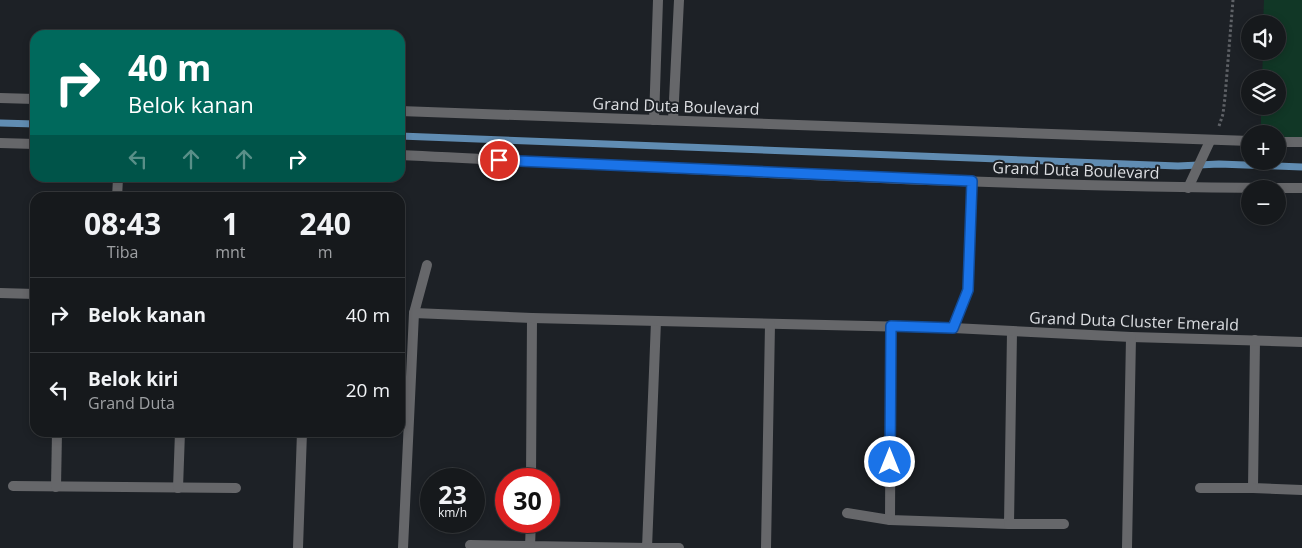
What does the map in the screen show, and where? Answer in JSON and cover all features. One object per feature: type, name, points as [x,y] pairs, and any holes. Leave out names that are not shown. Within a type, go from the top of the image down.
[{"type":"street","points":[[654,120],[658,0]]},
{"type":"street","points":[[674,120],[678,0]]},
{"type":"street","points":[[0,98],[30,100]]},
{"type":"street","name":"Grand Duta Boulevard","points":[[405,111],[1241,141]]},
{"type":"street","points":[[1188,188],[1210,141]]},
{"type":"street","points":[[1286,142],[1302,142]]},
{"type":"street","points":[[0,143],[30,144]]},
{"type":"street","name":"Grand Duta Boulevard","points":[[405,156],[972,181],[1188,188],[1302,188]]},
{"type":"street","points":[[953,328],[968,290],[972,181]]},
{"type":"street","points":[[403,548],[414,313],[427,265]]},
{"type":"street","points":[[0,293],[30,294]]},
{"type":"street","name":"Grand Duta Cluster Emerald","points":[[414,313],[532,318],[953,328],[1132,337],[1302,342]]},
{"type":"street","points":[[531,468],[532,318]]},
{"type":"street","points":[[647,548],[656,321]]},
{"type":"street","points":[[766,548],[770,324]]},
{"type":"street","points":[[890,520],[891,326]]},
{"type":"street","name":"Grand Duta Cluster Emerald","points":[[1009,524],[1012,332]]},
{"type":"street","points":[[1127,548],[1132,337]]},
{"type":"street","name":"Grand Duta Cluster Emerald","points":[[1253,488],[1255,340]]},
{"type":"street","points":[[56,487],[57,437]]},
{"type":"street","points":[[178,488],[180,437]]},
{"type":"street","points":[[298,548],[302,437]]},
{"type":"street","points":[[13,486],[236,488]]},
{"type":"street","points":[[1200,488],[1302,490]]},
{"type":"street","points":[[847,513],[890,520],[1064,524]]},
{"type":"street","points":[[530,546],[531,533]]},
{"type":"street","points":[[470,545],[679,548]]},
{"type":"path","points":[[1210,141],[1223,114],[1233,0]]},
{"type":"green space","points":[[1264,0],[1302,0],[1302,141],[1286,140],[1286,125],[1261,125],[1261,115],[1286,115],[1286,70],[1262,70],[1263,60],[1286,60],[1286,15],[1263,15]]},
{"type":"waterway","points":[[0,123],[30,124]]},
{"type":"waterway","points":[[405,136],[1178,166],[1219,164],[1302,167]]},
{"type":"route","points":[[499,160],[972,181],[968,290],[953,328],[891,326],[890,462]]}]
